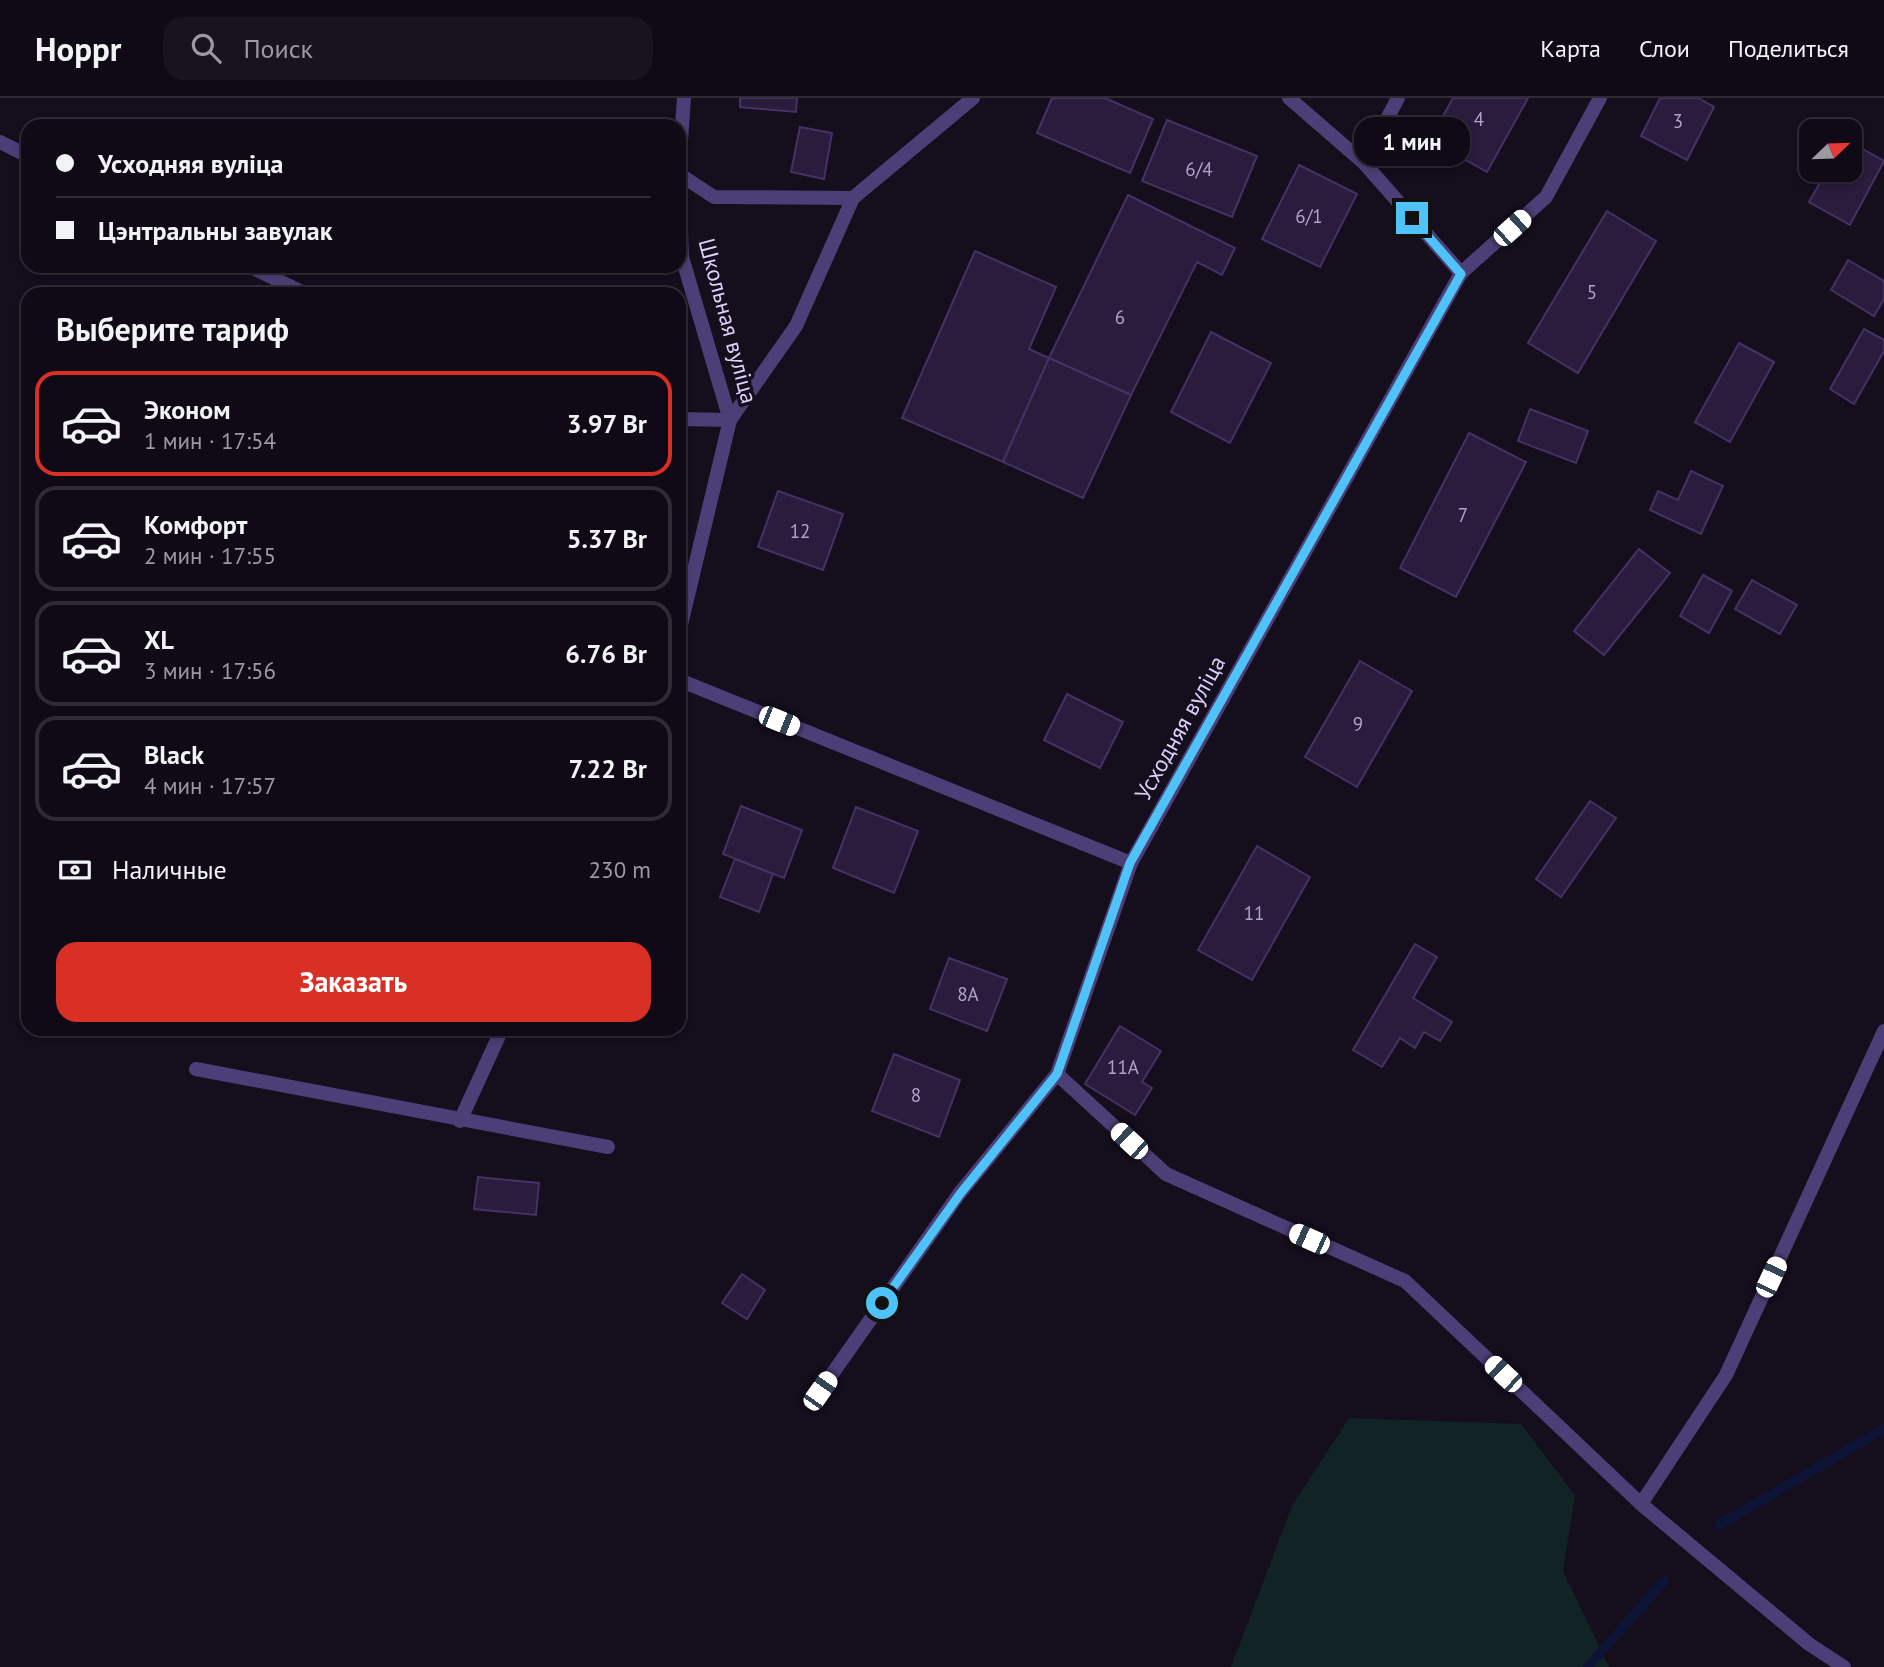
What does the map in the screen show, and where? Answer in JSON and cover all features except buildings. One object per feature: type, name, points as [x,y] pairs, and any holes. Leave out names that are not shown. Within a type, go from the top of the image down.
[{"type":"street","points":[[683,119],[684,98]]},
{"type":"street","points":[[686,419],[730,420],[796,326],[853,198],[973,98]]},
{"type":"street","points":[[1289,98],[1364,163],[1461,274]]},
{"type":"street","points":[[1364,163],[1398,98]]},
{"type":"street","name":"Усходняя вуліца","points":[[820,1391],[960,1194],[1057,1074],[1130,863],[1461,274],[1546,197],[1600,98]]},
{"type":"street","points":[[0,142],[21,152]]},
{"type":"street","points":[[686,179],[714,197],[853,198]]},
{"type":"street","name":"Школьная вуліца","points":[[686,271],[730,420],[686,604]]},
{"type":"street","points":[[263,273],[292,287]]},
{"type":"street","points":[[686,683],[1130,863]]},
{"type":"street","points":[[1641,1504],[1726,1375],[1884,1031]]},
{"type":"street","points":[[460,1121],[499,1036]]},
{"type":"street","points":[[196,1069],[608,1147]]},
{"type":"street","points":[[1057,1074],[1166,1174],[1405,1281],[1641,1504],[1809,1644],[1844,1667]]},
{"type":"shaded area","points":[[1349,1418],[1521,1424],[1575,1495],[1563,1571],[1609,1667],[1231,1667],[1292,1506]]},
{"type":"waterway","points":[[1719,1525],[1884,1429]]},
{"type":"waterway","points":[[1588,1667],[1664,1581]]},
{"type":"route","points":[[882,1303],[960,1194],[1057,1074],[1130,863],[1461,274],[1412,218]]}]
